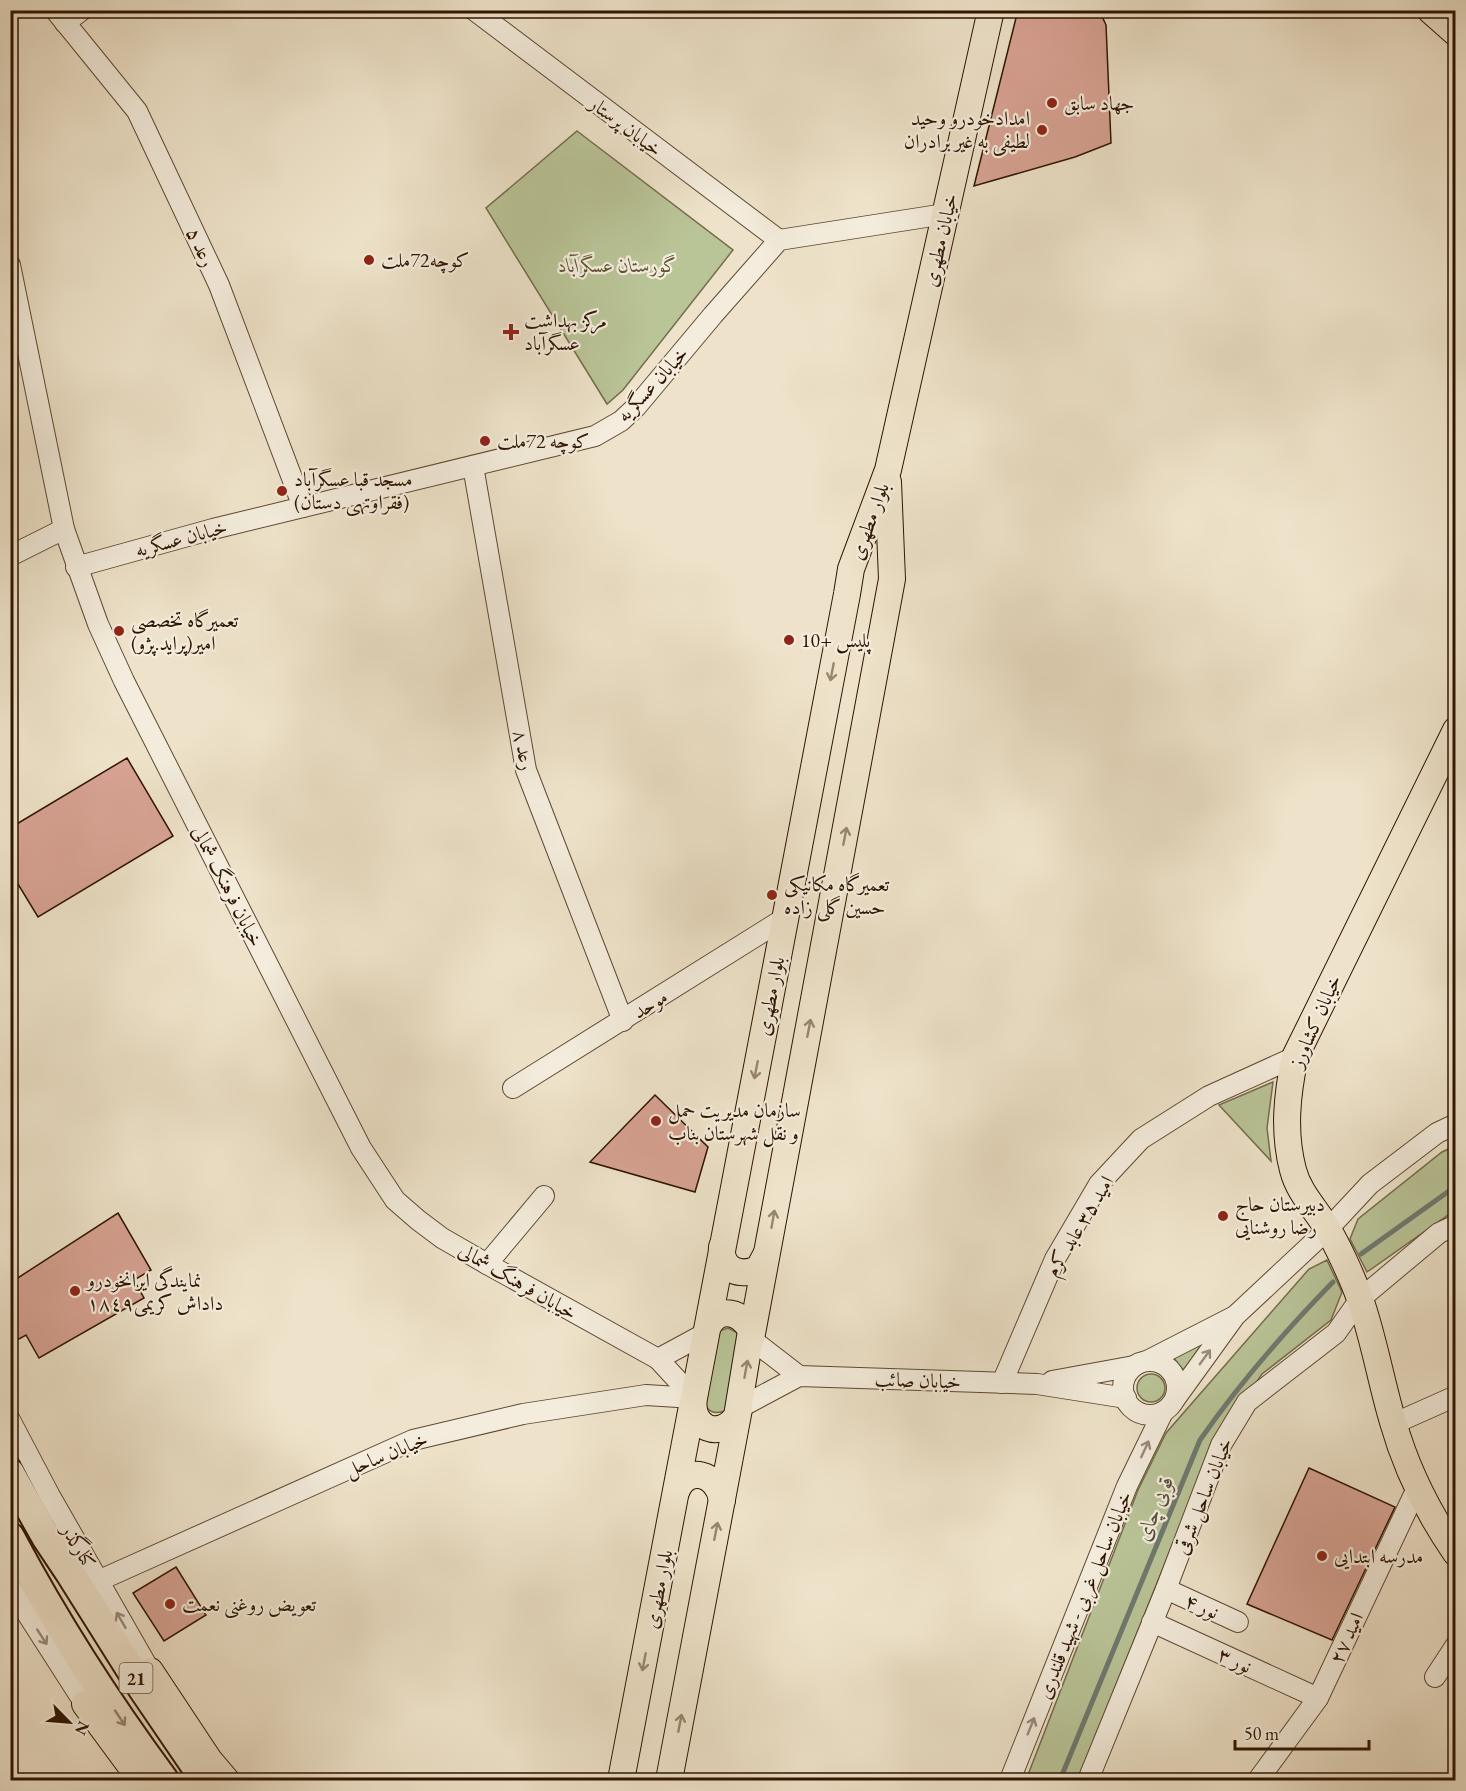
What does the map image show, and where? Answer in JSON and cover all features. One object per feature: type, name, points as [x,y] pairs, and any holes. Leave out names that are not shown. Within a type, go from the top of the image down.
[{"type":"highway","name":"21","points":[[10,1473],[46,1537],[141,1686],[205,1780]]},
{"type":"highway","name":"21","points":[[10,1537],[17,1591],[100,1688],[164,1780]]},
{"type":"main road","name":"خیابان مطهری","points":[[888,470],[991,10]]},
{"type":"main road","points":[[1430,10],[1455,33]]},
{"type":"main road","name":"بلوار مطهری","points":[[621,1780],[851,569],[888,470]]},
{"type":"main road","name":"بلوار مطهری","points":[[739,1408],[892,579],[888,470]]},
{"type":"main road","points":[[847,594],[853,582],[868,577],[876,578],[887,588],[888,602]]},
{"type":"main road","name":"خیابان کشاورز","points":[[1455,730],[1295,1057],[1287,1101],[1287,1138],[1294,1172],[1302,1192],[1328,1229],[1360,1299],[1394,1424],[1418,1486],[1455,1553]]},
{"type":"main road","points":[[722,1247],[724,1263],[737,1272],[745,1274],[759,1268],[766,1255]]},
{"type":"main road","points":[[706,1333],[708,1324],[713,1318],[728,1313],[743,1318],[751,1331],[751,1339]]},
{"type":"main road","points":[[694,1398],[692,1407],[694,1415],[698,1421],[712,1429],[719,1429],[733,1422],[739,1408]]},
{"type":"main road","points":[[669,1780],[739,1408]]},
{"type":"main road","points":[[676,1492],[678,1485],[684,1480],[699,1475],[713,1480],[718,1486],[722,1500]]},
{"type":"main road","name":"21","points":[[150,1671],[209,1760],[226,1780]]},
{"type":"main road","points":[[85,1704],[141,1780]]},
{"type":"street","points":[[60,17],[82,10]]},
{"type":"street","name":"خیابان پرستار","points":[[474,10],[779,240]]},
{"type":"street","name":"رعد ۵","points":[[60,17],[137,111],[219,285],[303,507]]},
{"type":"street","points":[[779,240],[945,214]]},
{"type":"street","name":"خیابان عسگریه","points":[[76,567],[213,529],[595,436],[621,421],[648,393],[779,240]]},
{"type":"street","name":"خیابان فرهنگ شمالی","points":[[10,265],[64,529],[98,624],[124,681],[361,1148],[395,1200],[442,1238],[657,1359],[694,1398]]},
{"type":"street","name":"رعد ۸","points":[[473,466],[526,770],[623,1021]]},
{"type":"street","points":[[10,556],[64,529]]},
{"type":"street","name":"موحد","points":[[513,1088],[785,918]]},
{"type":"street","name":"امید ۳۵ عابد کرم","points":[[1002,1383],[1055,1259],[1099,1184],[1141,1139],[1209,1096],[1295,1057]]},
{"type":"street","points":[[1235,1316],[1328,1229],[1370,1184],[1437,1133],[1455,1124]]},
{"type":"street","points":[[487,1264],[544,1196]]},
{"type":"street","name":"خیابان ساحل شرقی","points":[[1089,1780],[1221,1445],[1247,1402],[1336,1332],[1360,1299],[1439,1233],[1455,1225]]},
{"type":"street","name":"خیابان صائب","points":[[1037,1384],[1141,1363],[1235,1316]]},
{"type":"street","name":"خیابان ساحل غربی - شهید قلندری","points":[[1010,1780],[1127,1486],[1169,1406],[1235,1316]]},
{"type":"street","points":[[657,1359],[706,1333]]},
{"type":"street","points":[[751,1339],[799,1377]]},
{"type":"street","points":[[1141,1363],[1163,1364],[1174,1375],[1177,1391],[1169,1406],[1145,1414],[1137,1411],[1126,1398],[1124,1384],[1126,1377],[1141,1363]]},
{"type":"street","name":"خیابان صائب","points":[[739,1408],[799,1377],[1037,1384],[1126,1398]]},
{"type":"street","name":"خیابان ساحل","points":[[98,1581],[413,1440],[522,1414],[646,1395],[694,1398]]},
{"type":"street","points":[[1394,1424],[1455,1396]]},
{"type":"street","name":"کنارگذر","points":[[10,1420],[50,1496],[150,1671]]},
{"type":"street","name":"امید ۲۷","points":[[1258,1780],[1318,1698],[1418,1486]]},
{"type":"street","points":[[46,1537],[98,1581]]},
{"type":"street","points":[[10,1559],[17,1591],[85,1704]]},
{"type":"street","name":"نور ۴","points":[[1166,1589],[1239,1622]]},
{"type":"street","name":"نور ۳","points":[[1152,1622],[1318,1698]]},
{"type":"street","points":[[1435,1677],[1455,1645]]},
{"type":"green space","name":"گورستان عسگرآباد","points":[[577,131],[733,250],[623,390],[607,404],[486,208]]},
{"type":"green space","points":[[1273,1082],[1267,1128],[1271,1161],[1219,1105]]},
{"type":"green space","points":[[1455,1146],[1455,1210],[1367,1272],[1350,1239],[1358,1219],[1442,1152]]},
{"type":"green space","points":[[1327,1260],[1342,1292],[1331,1320],[1262,1374],[1212,1446],[1078,1780],[1026,1780],[1138,1490],[1166,1433],[1309,1269]]},
{"type":"green space","points":[[728,1328],[738,1333],[740,1337],[725,1411],[716,1412],[708,1409],[704,1404],[719,1331]]},
{"type":"green space","points":[[1207,1342],[1184,1371],[1173,1357]]},
{"type":"green space","points":[[1151,1374],[1161,1378],[1165,1388],[1161,1398],[1151,1402],[1141,1398],[1137,1388],[1141,1378]]},
{"type":"building","name":"جهاد سابق","points":[[1018,10],[1099,10],[1106,25],[1111,143],[1075,157],[974,186]]},
{"type":"building","points":[[127,758],[173,836],[38,917],[10,871],[10,828]]},
{"type":"building","name":"سازمان مدیریت حمل و نقل شهرستان بناب","points":[[655,1095],[708,1147],[695,1192],[590,1162]]},
{"type":"building","name":"نمایندگی ایرانخودرو داداش کریمی١٨٤٩","points":[[118,1213],[151,1270],[134,1280],[144,1298],[39,1358],[26,1335],[10,1344],[10,1283]]},
{"type":"building","name":"مدرسه ابتدایی","points":[[1309,1468],[1395,1507],[1332,1640],[1247,1604]]},
{"type":"building","name":"تعویض روغنی نعمت","points":[[176,1567],[206,1615],[164,1641],[133,1593]]},
{"type":"waterway","name":"قوبی چای","points":[[1361,1254],[1456,1186]]},
{"type":"waterway","name":"قوبی چای","points":[[1060,1780],[1200,1440],[1263,1358],[1333,1282]]},
{"type":"place","name":"جهاد سابق","points":[[1052,103]]},
{"type":"place","name":"امدادخودرو وحید لطیفی به غیر برادران","points":[[1042,130]]},
{"type":"place","name":"کوچه72ملت","points":[[369,260]]},
{"type":"place","name":"مرکز بهداشت عسگرآباد","points":[[511,332]]},
{"type":"place","name":"کوچه 72ملت","points":[[485,441]]},
{"type":"place","name":"مسجد قبا عسگرآباد (فقراوتهی دستان)","points":[[282,491]]},
{"type":"place","name":"تعمیرگاه تخصصی امیر(پراید.پژو)","points":[[119,631]]},
{"type":"place","name":"پلیس +10","points":[[789,640]]},
{"type":"place","name":"تعمیرگاه مکانیکی حسین گلی زاده","points":[[772,895]]},
{"type":"place","name":"سازمان مدیریت حمل و نقل شهرستان بناب","points":[[656,1121]]},
{"type":"place","name":"دبیرستان حاج رضا روشنایی","points":[[1223,1216]]},
{"type":"place","name":"نمایندگی ایرانخودرو داداش کریمی١٨٤٩","points":[[75,1291]]},
{"type":"place","name":"مدرسه ابتدایی","points":[[1322,1556]]},
{"type":"place","name":"تعویض روغنی نعمت","points":[[170,1604]]}]
